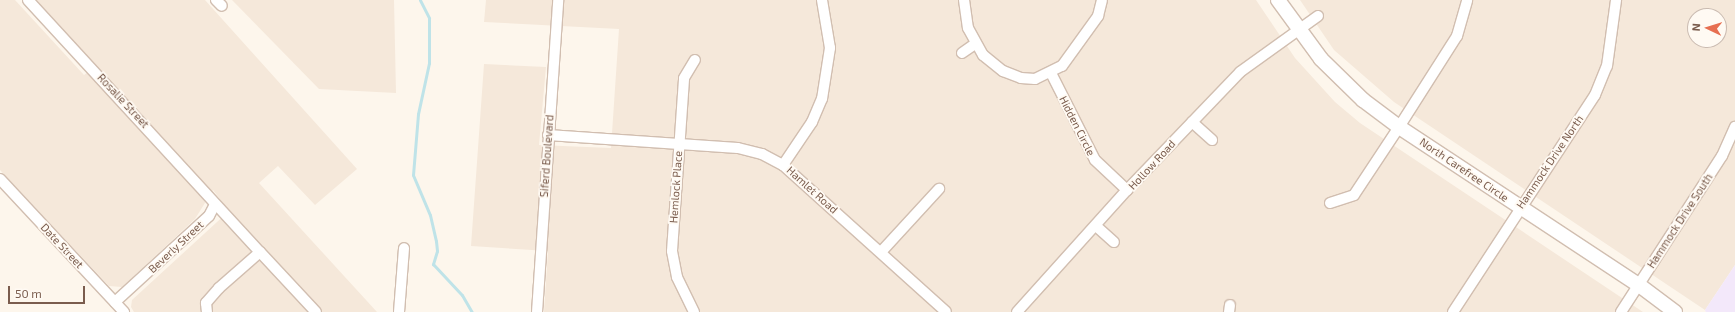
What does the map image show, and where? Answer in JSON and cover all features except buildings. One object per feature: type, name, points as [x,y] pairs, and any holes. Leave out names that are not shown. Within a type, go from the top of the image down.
[{"type":"main road","name":"North Carefree Circle","points":[[1278,0],[1298,30],[1321,60],[1345,84],[1399,127],[1639,285],[1675,312]]},
{"type":"street","name":"Rosalie Street","points":[[28,0],[209,194],[215,204],[316,312]]},
{"type":"street","name":"Siferd Boulevard","points":[[537,312],[558,0]]},
{"type":"street","points":[[783,164],[812,122],[822,99],[830,48],[822,0]]},
{"type":"street","points":[[964,0],[968,28],[976,44],[984,55],[1004,71],[1021,78],[1035,79],[1051,73],[1062,66],[1098,16],[1102,0]]},
{"type":"street","points":[[1330,203],[1354,195],[1457,36],[1467,0]]},
{"type":"street","name":"Hammock Drive North","points":[[1452,312],[1600,85],[1607,66],[1616,0]]},
{"type":"street","name":"Hollow Road","points":[[1017,312],[1127,190],[1240,72],[1318,16]]},
{"type":"street","points":[[962,53],[976,44]]},
{"type":"street","name":"Hemlock Place","points":[[694,312],[678,277],[672,251],[684,78],[695,60]]},
{"type":"street","name":"Hidden Circle","points":[[1051,73],[1095,160],[1127,190]]},
{"type":"street","points":[[1192,122],[1212,140]]},
{"type":"street","name":"Hammock Drive South","points":[[1621,312],[1722,156],[1735,127]]},
{"type":"street","name":"Hamlet Road","points":[[548,135],[738,148],[783,164],[946,312]]},
{"type":"street","name":"Date Street","points":[[0,179],[124,312]]},
{"type":"street","points":[[881,252],[939,189]]},
{"type":"street","name":"Beverly Street","points":[[115,302],[209,216],[215,204]]},
{"type":"street","points":[[1096,226],[1114,242]]},
{"type":"street","points":[[399,312],[404,248]]},
{"type":"street","points":[[207,312],[206,302],[219,288],[260,252]]},
{"type":"shaded area","points":[[0,0],[15,0],[84,75],[96,66],[34,0],[205,0],[357,169],[315,205],[278,166],[259,183],[377,312],[134,312],[131,307],[132,300],[229,211],[213,190],[195,219],[122,287],[109,286],[0,170]]},
{"type":"shaded area","points":[[232,0],[394,0],[396,93],[319,89]]},
{"type":"shaded area","points":[[486,0],[1256,0],[1295,58],[1335,102],[1360,123],[1643,312],[544,312],[548,251],[471,246],[484,64],[546,67],[539,145],[611,148],[619,29],[484,22]]},
{"type":"shaded area","points":[[1300,0],[1735,0],[1735,265],[1705,310],[1394,102],[1334,50]]},
{"type":"shaded area","points":[[1735,265],[1735,312],[1706,312],[1705,310]]},
{"type":"waterway","points":[[420,0],[429,18],[429,63],[418,114],[413,175],[430,215],[436,241],[437,251],[433,264],[462,295],[472,312]]}]
